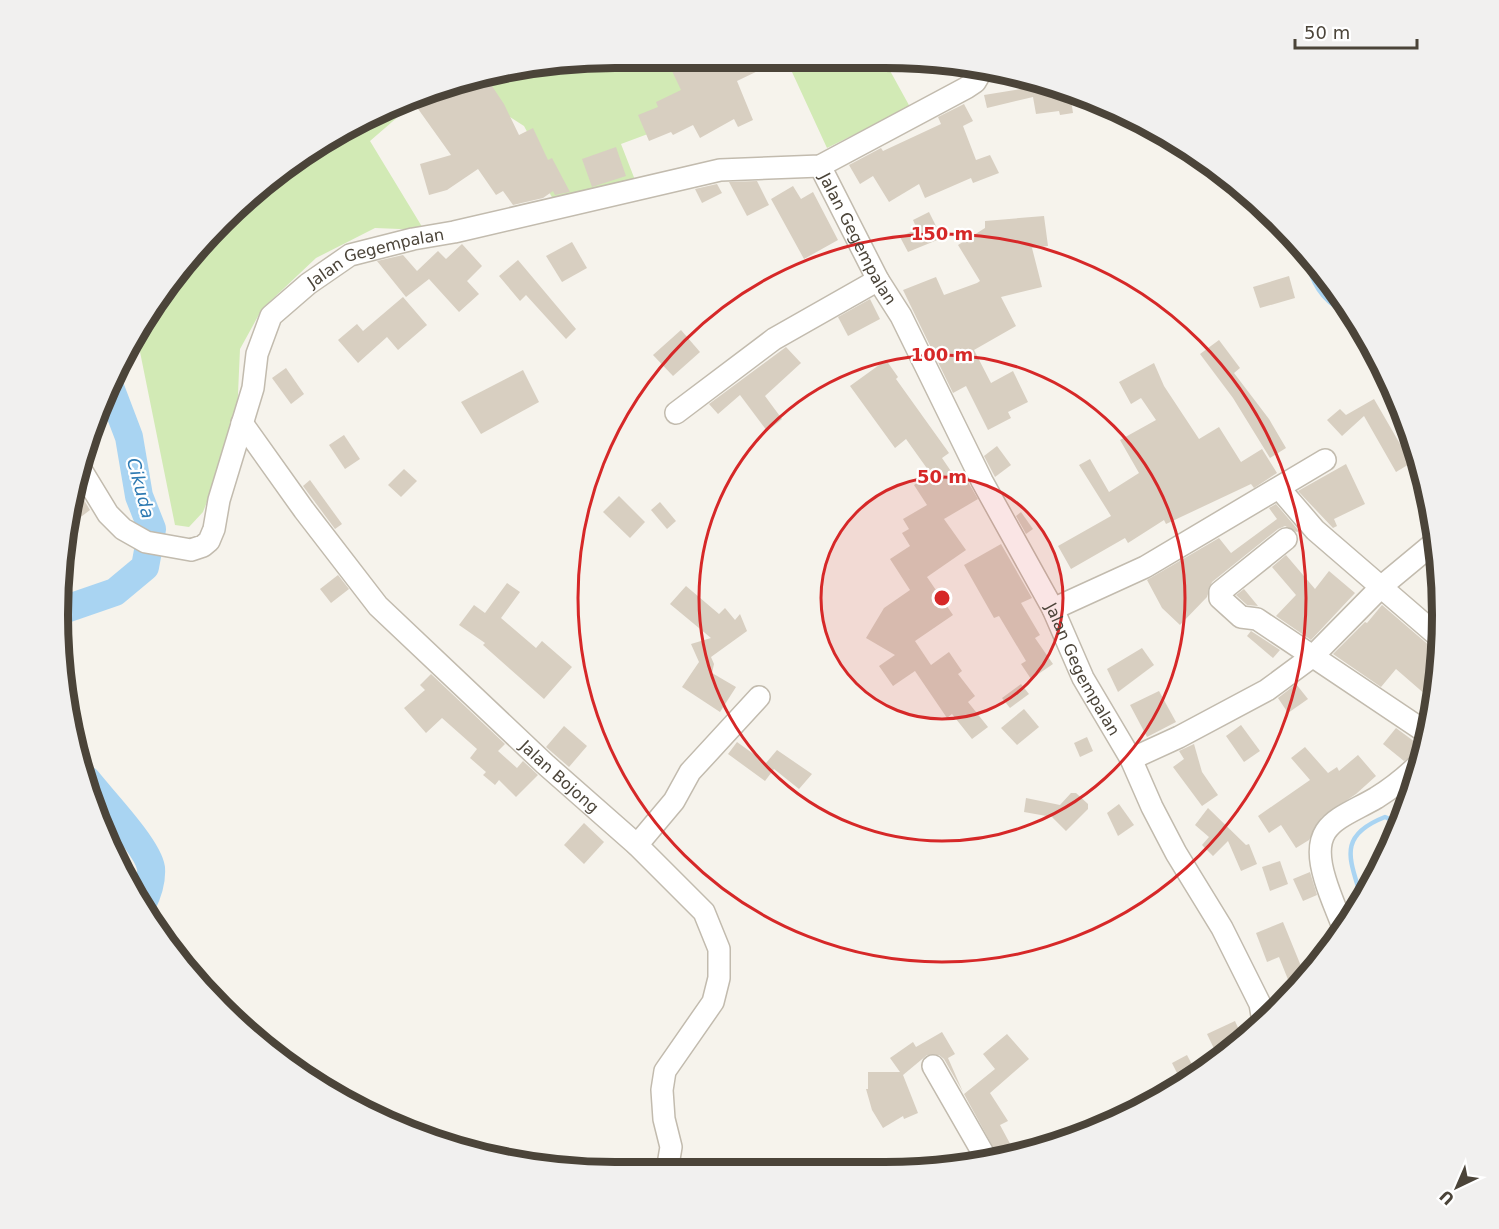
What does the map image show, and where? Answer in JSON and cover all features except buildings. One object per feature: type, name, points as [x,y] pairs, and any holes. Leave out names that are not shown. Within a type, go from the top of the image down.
[{"type":"street","points":[[820,166],[966,88],[975,82],[979,76]]},
{"type":"street","name":"Jalan Gegempalan","points":[[85,477],[108,514],[123,529],[146,542],[191,550],[209,541],[253,388],[257,354],[271,316],[308,284],[350,255],[413,238],[454,232],[720,170],[820,166],[878,280],[900,316],[982,481],[1053,609],[1083,678],[1131,759],[1167,835],[1222,928],[1261,1010]]},
{"type":"street","points":[[676,413],[774,339],[878,280]]},
{"type":"street","name":"Jalan Bojong","points":[[242,423],[304,510],[378,606],[536,756],[637,845],[704,912],[719,949],[719,978],[713,1002],[665,1071],[662,1089],[664,1119],[671,1147],[668,1162]]},
{"type":"street","points":[[1053,609],[1145,567],[1325,460]]},
{"type":"street","points":[[1279,488],[1315,530],[1431,630]]},
{"type":"street","points":[[1286,539],[1218,595],[1241,617],[1257,619],[1420,727]]},
{"type":"street","points":[[1131,759],[1179,737],[1266,690],[1313,656],[1382,586],[1427,548]]},
{"type":"street","points":[[637,845],[674,801],[690,772],[759,696]]},
{"type":"street","points":[[1339,918],[1324,878],[1321,844],[1324,833],[1332,823],[1376,798],[1406,777]]},
{"type":"street","points":[[933,1066],[983,1152]]},
{"type":"green space","points":[[760,68],[716,83],[672,125],[621,144],[635,180],[553,199],[529,157],[538,152],[524,126],[465,89],[508,78],[579,69]]},
{"type":"green space","points":[[790,68],[889,68],[910,107],[827,148]]},
{"type":"green space","points":[[408,108],[370,141],[424,230],[375,228],[316,258],[262,309],[240,349],[237,416],[203,512],[189,527],[175,525],[139,345],[141,341],[160,311],[203,254],[254,203],[311,160],[341,141]]},
{"type":"waterway","points":[[1310,272],[1323,296],[1337,308]]},
{"type":"waterway","name":"Cikuda","points":[[68,608],[115,592],[145,567],[152,529],[139,496],[129,437],[113,396]]},
{"type":"waterway","name":"Cikuda","points":[[98,793],[124,823],[148,859],[151,877],[146,895]]},
{"type":"waterway","points":[[1358,888],[1351,863],[1353,842],[1358,833],[1369,825],[1385,817],[1391,820]]}]
